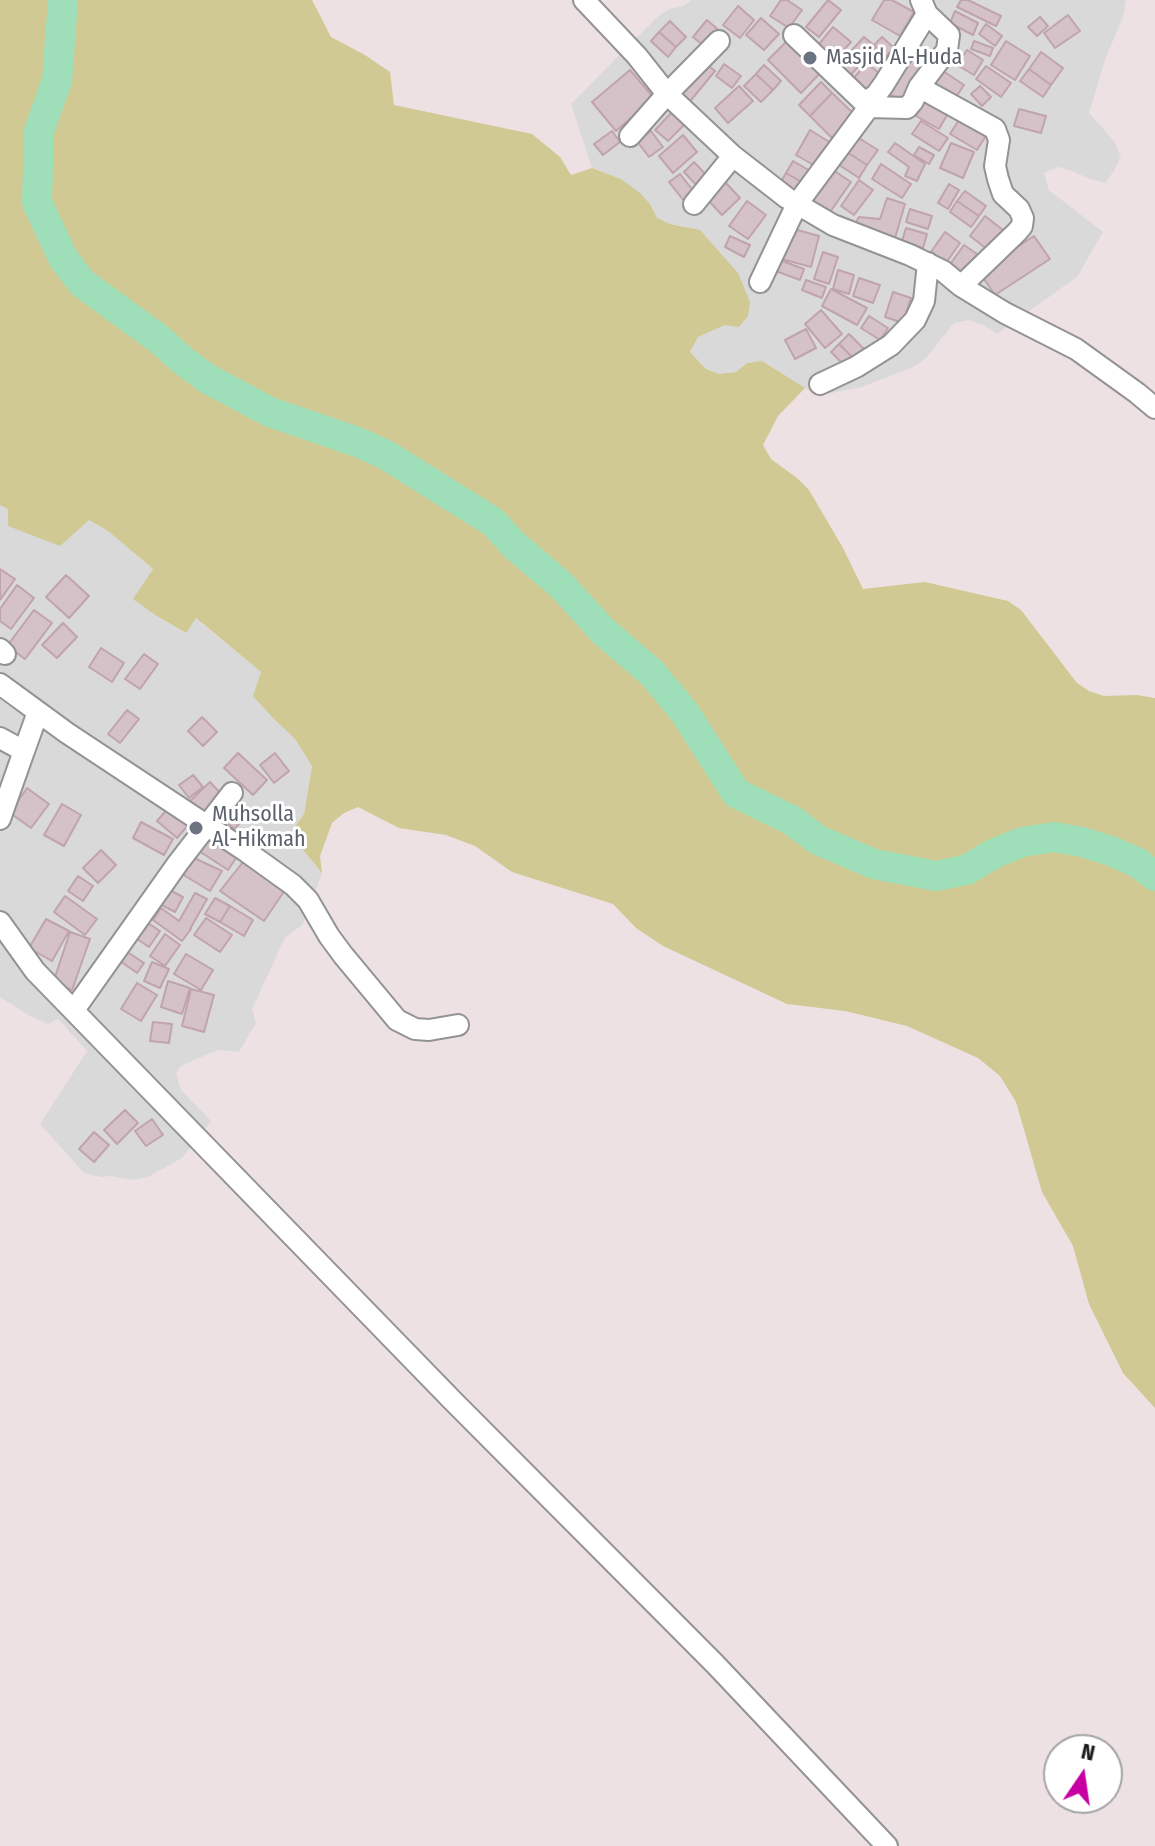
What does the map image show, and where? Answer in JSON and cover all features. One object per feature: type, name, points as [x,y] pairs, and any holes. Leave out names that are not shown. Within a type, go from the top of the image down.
[{"type":"street","points":[[584,0],[637,56],[667,94],[733,156],[797,204],[833,225],[943,271],[1005,313],[1076,349],[1155,408]]},
{"type":"street","points":[[760,282],[797,204],[867,105],[884,84],[924,7],[949,35],[949,41],[947,50],[907,108],[867,105],[794,35]]},
{"type":"street","points":[[630,136],[719,41]]},
{"type":"street","points":[[919,87],[995,129],[999,135],[995,166],[998,179],[1003,194],[1019,209],[1023,218],[1017,232],[961,286]]},
{"type":"street","points":[[694,204],[733,156]]},
{"type":"street","points":[[820,384],[856,367],[891,345],[909,327],[924,301],[928,263]]},
{"type":"street","points":[[0,684],[300,891],[343,955],[397,1020],[415,1029],[458,1025]]},
{"type":"street","points":[[0,819],[38,712]]},
{"type":"street","points":[[0,738],[24,751]]},
{"type":"street","points":[[74,1010],[232,793]]},
{"type":"street","points":[[0,923],[35,971],[442,1390],[715,1664],[887,1846]]},
{"type":"shaded area","points":[[0,0],[312,0],[331,37],[390,72],[394,105],[532,134],[560,157],[571,175],[592,168],[621,179],[640,193],[657,218],[700,230],[738,273],[750,302],[748,316],[739,327],[725,325],[698,337],[690,352],[706,369],[719,374],[736,372],[747,363],[762,361],[805,388],[778,416],[763,445],[771,459],[809,490],[863,589],[925,582],[1008,601],[1021,610],[1077,683],[1089,691],[1104,696],[1155,698],[1155,1408],[1123,1373],[1089,1304],[1073,1246],[1042,1192],[1016,1102],[1000,1076],[978,1058],[907,1026],[845,1011],[787,1004],[663,946],[636,928],[613,904],[512,872],[475,846],[446,835],[399,828],[358,807],[332,823],[320,856],[322,873],[295,840],[296,825],[304,814],[312,766],[295,739],[253,696],[261,672],[196,618],[186,633],[133,599],[153,569],[108,531],[89,520],[60,546],[8,526],[8,509],[0,505]]},
{"type":"shaded area","points":[[691,0],[1126,0],[1123,17],[1106,57],[1089,113],[1114,141],[1121,157],[1105,183],[1058,167],[1044,173],[1049,190],[1103,232],[1077,277],[997,334],[969,320],[954,323],[926,358],[913,367],[862,387],[817,396],[762,361],[747,363],[736,372],[719,374],[706,369],[690,352],[698,337],[725,325],[685,226],[656,218],[650,204],[621,179],[592,168],[571,104],[656,18]]},
{"type":"shaded area","points":[[0,505],[8,509],[89,520],[108,531],[153,569],[134,599],[185,633],[195,618],[261,672],[273,718],[295,739],[312,766],[304,814],[296,825],[295,840],[322,873],[303,924],[285,938],[252,1009],[256,1023],[239,1052],[218,1050],[180,1067],[176,1074],[181,1090],[211,1121],[182,1158],[148,1177],[133,1180],[84,1173],[40,1124],[87,1051],[58,1019],[48,1024],[0,997]]},
{"type":"building","points":[[781,0],[787,0],[802,10],[789,28],[770,16]]},
{"type":"building","points":[[828,0],[841,10],[819,37],[806,27]]},
{"type":"building","points":[[884,0],[892,0],[914,12],[900,36],[872,20]]},
{"type":"building","points":[[961,0],[968,0],[1001,16],[996,26],[957,7]]},
{"type":"building","points":[[738,6],[754,20],[740,38],[723,25]]},
{"type":"building","points":[[955,11],[978,23],[973,35],[950,23]]},
{"type":"building","points":[[1068,15],[1080,31],[1055,48],[1044,33]]},
{"type":"building","points":[[1040,17],[1048,26],[1037,36],[1028,27]]},
{"type":"building","points":[[761,18],[779,34],[764,50],[746,35]]},
{"type":"building","points":[[707,20],[722,33],[708,49],[693,37]]},
{"type":"building","points":[[670,21],[686,37],[676,47],[659,32]]},
{"type":"building","points":[[986,24],[1002,36],[995,46],[979,34]]},
{"type":"building","points":[[833,27],[851,42],[832,63],[815,49]]},
{"type":"building","points":[[659,32],[676,47],[668,57],[651,41]]},
{"type":"building","points":[[793,35],[826,67],[801,93],[768,60]]},
{"type":"building","points":[[864,37],[876,47],[847,79],[835,68]]},
{"type":"building","points":[[882,37],[894,48],[881,62],[868,51]]},
{"type":"building","points":[[974,41],[993,48],[990,56],[971,49]]},
{"type":"building","points":[[1006,41],[1030,56],[1015,80],[991,65]]},
{"type":"building","points":[[912,43],[934,54],[909,104],[887,93]]},
{"type":"building","points":[[967,50],[983,60],[974,75],[957,65]]},
{"type":"building","points":[[1041,52],[1063,68],[1051,85],[1029,69]]},
{"type":"building","points":[[703,61],[715,71],[687,105],[675,95]]},
{"type":"building","points":[[867,63],[881,75],[865,93],[851,81]]},
{"type":"building","points":[[724,64],[741,76],[732,88],[716,76]]},
{"type":"building","points":[[764,65],[781,81],[773,90],[756,74]]},
{"type":"building","points":[[986,66],[1011,83],[1001,97],[976,79]]},
{"type":"building","points":[[1029,69],[1051,85],[1043,97],[1020,81]]},
{"type":"building","points":[[630,70],[654,98],[616,131],[592,102]]},
{"type":"building","points":[[943,71],[964,85],[952,103],[931,89]]},
{"type":"building","points":[[756,74],[773,90],[761,102],[744,86]]},
{"type":"building","points":[[821,82],[832,93],[810,116],[799,105]]},
{"type":"building","points":[[739,86],[753,101],[728,123],[715,108]]},
{"type":"building","points":[[980,86],[991,97],[982,106],[971,94]]},
{"type":"building","points":[[832,93],[855,115],[832,138],[810,116]]},
{"type":"building","points":[[927,97],[950,110],[939,129],[916,116]]},
{"type":"building","points":[[1019,109],[1046,116],[1041,133],[1014,126]]},
{"type":"building","points":[[673,111],[686,123],[668,141],[655,130]]},
{"type":"building","points":[[962,115],[989,131],[977,150],[950,134]]},
{"type":"building","points":[[921,121],[948,138],[939,151],[912,134]]},
{"type":"building","points":[[810,130],[831,143],[817,167],[796,155]]},
{"type":"building","points":[[612,131],[620,142],[603,155],[594,144]]},
{"type":"building","points":[[651,131],[663,147],[649,157],[637,141]]},
{"type":"building","points":[[683,135],[697,152],[673,173],[659,156]]},
{"type":"building","points":[[854,135],[878,150],[867,165],[844,150]]},
{"type":"building","points":[[895,143],[925,164],[917,181],[905,176],[909,167],[888,152]]},
{"type":"building","points":[[951,143],[974,152],[963,178],[940,168]]},
{"type":"building","points":[[919,147],[934,155],[929,164],[914,155]]},
{"type":"building","points":[[844,150],[867,165],[859,178],[836,163]]},
{"type":"building","points":[[793,161],[812,172],[805,184],[786,173]]},
{"type":"building","points":[[694,162],[710,179],[700,189],[684,172]]},
{"type":"building","points":[[881,164],[911,184],[902,198],[872,179]]},
{"type":"building","points":[[830,168],[851,182],[828,215],[807,201]]},
{"type":"building","points":[[786,173],[805,184],[798,197],[778,187]]},
{"type":"building","points":[[680,174],[695,193],[684,201],[669,182]]},
{"type":"building","points":[[859,180],[873,190],[854,215],[841,206]]},
{"type":"building","points":[[725,182],[740,198],[722,215],[707,199]]},
{"type":"building","points":[[949,184],[959,190],[948,209],[938,203]]},
{"type":"building","points":[[965,191],[986,206],[979,216],[957,201]]},
{"type":"building","points":[[887,198],[905,204],[895,238],[851,231],[859,217],[880,219]]},
{"type":"building","points":[[747,201],[766,215],[748,239],[729,226]]},
{"type":"building","points":[[957,201],[979,216],[971,227],[950,212]]},
{"type":"building","points":[[910,209],[932,216],[928,229],[906,222]]},
{"type":"building","points":[[985,216],[1003,230],[987,249],[970,236]]},
{"type":"building","points":[[790,228],[819,236],[811,267],[782,259]]},
{"type":"building","points":[[906,228],[927,234],[923,248],[902,241]]},
{"type":"building","points":[[945,232],[960,243],[946,263],[931,252]]},
{"type":"building","points":[[730,236],[750,245],[744,257],[725,247]]},
{"type":"building","points":[[1034,236],[1050,259],[995,295],[979,272]]},
{"type":"building","points":[[964,245],[977,254],[961,277],[948,267]]},
{"type":"building","points":[[823,252],[838,257],[829,284],[814,279]]},
{"type":"building","points":[[777,259],[804,269],[800,280],[773,270]]},
{"type":"building","points":[[838,270],[854,275],[849,294],[833,289]]},
{"type":"building","points":[[859,278],[880,285],[873,303],[853,296]]},
{"type":"building","points":[[806,280],[826,287],[822,298],[802,290]]},
{"type":"building","points":[[831,289],[867,308],[857,325],[822,306]]},
{"type":"building","points":[[893,292],[911,298],[903,323],[885,317]]},
{"type":"building","points":[[821,310],[842,334],[825,348],[805,324]]},
{"type":"building","points":[[869,316],[888,328],[880,340],[861,328]]},
{"type":"building","points":[[806,329],[816,348],[795,359],[785,340]]},
{"type":"building","points":[[849,334],[865,350],[855,360],[839,344]]},
{"type":"building","points":[[839,344],[855,360],[847,368],[831,352]]},
{"type":"building","points":[[0,569],[15,579],[0,600]]},
{"type":"building","points":[[66,575],[89,596],[69,618],[46,597]]},
{"type":"building","points":[[17,585],[34,598],[11,629],[0,621],[0,609]]},
{"type":"building","points":[[34,610],[52,623],[25,659],[7,646]]},
{"type":"building","points":[[63,623],[77,637],[57,658],[42,645]]},
{"type":"building","points":[[101,648],[124,663],[112,682],[89,667]]},
{"type":"building","points":[[144,654],[158,664],[140,689],[125,679]]},
{"type":"building","points":[[127,710],[139,719],[120,743],[108,734]]},
{"type":"building","points":[[202,717],[217,732],[203,746],[188,731]]},
{"type":"building","points":[[238,753],[267,780],[253,795],[224,768]]},
{"type":"building","points":[[275,753],[289,771],[274,783],[260,765]]},
{"type":"building","points":[[193,775],[203,787],[189,798],[179,785]]},
{"type":"building","points":[[210,782],[223,796],[203,816],[189,802]]},
{"type":"building","points":[[27,788],[49,804],[31,828],[10,813]]},
{"type":"building","points":[[230,799],[248,815],[234,829],[217,813]]},
{"type":"building","points":[[62,804],[81,815],[64,846],[44,835]]},
{"type":"building","points":[[170,806],[190,823],[177,838],[157,821]]},
{"type":"building","points":[[141,822],[173,839],[164,855],[133,838]]},
{"type":"building","points":[[211,833],[240,852],[228,870],[199,851]]},
{"type":"building","points":[[101,850],[116,865],[98,883],[83,868]]},
{"type":"building","points":[[192,857],[222,871],[210,891],[182,874]]},
{"type":"building","points":[[243,862],[285,890],[264,921],[220,891]]},
{"type":"building","points":[[78,876],[93,886],[83,901],[68,891]]},
{"type":"building","points":[[164,887],[183,897],[175,912],[156,902]]},
{"type":"building","points":[[195,893],[207,899],[182,941],[153,920],[161,908],[179,921]]},
{"type":"building","points":[[65,896],[97,919],[85,935],[54,912]]},
{"type":"building","points":[[215,898],[230,906],[220,922],[205,914]]},
{"type":"building","points":[[230,906],[253,920],[244,936],[220,922]]},
{"type":"building","points":[[206,918],[232,935],[220,952],[194,935]]},
{"type":"building","points":[[46,919],[69,931],[52,961],[29,948]]},
{"type":"building","points":[[142,919],[160,931],[149,947],[131,935]]},
{"type":"building","points":[[70,932],[90,939],[72,990],[53,983]]},
{"type":"building","points":[[165,934],[180,945],[165,966],[150,956]]},
{"type":"building","points":[[120,947],[144,963],[137,973],[113,956]]},
{"type":"building","points":[[186,954],[213,970],[201,990],[174,974]]},
{"type":"building","points":[[152,962],[169,969],[160,988],[144,981]]},
{"type":"building","points":[[168,981],[190,988],[182,1014],[161,1007]]},
{"type":"building","points":[[137,983],[157,995],[141,1021],[121,1009]]},
{"type":"building","points":[[191,989],[214,995],[204,1032],[182,1026]]},
{"type":"building","points":[[153,1022],[172,1024],[169,1043],[150,1041]]},
{"type":"building","points":[[125,1110],[138,1123],[117,1144],[104,1130]]},
{"type":"building","points":[[152,1119],[163,1135],[146,1146],[135,1131]]},
{"type":"building","points":[[94,1132],[109,1145],[94,1162],[79,1149]]},
{"type":"waterway","points":[[63,0],[57,80],[39,131],[37,202],[63,258],[82,283],[208,379],[270,412],[386,455],[493,522],[514,545],[561,585],[603,631],[652,673],[685,713],[736,793],[793,821],[818,840],[874,864],[936,876],[966,870],[1022,842],[1054,837],[1111,851],[1138,863],[1155,876]]},
{"type":"place","name":"Masjid Al-Huda","points":[[810,58]]},
{"type":"place","name":"Muhsolla Al-Hikmah","points":[[196,828]]}]
